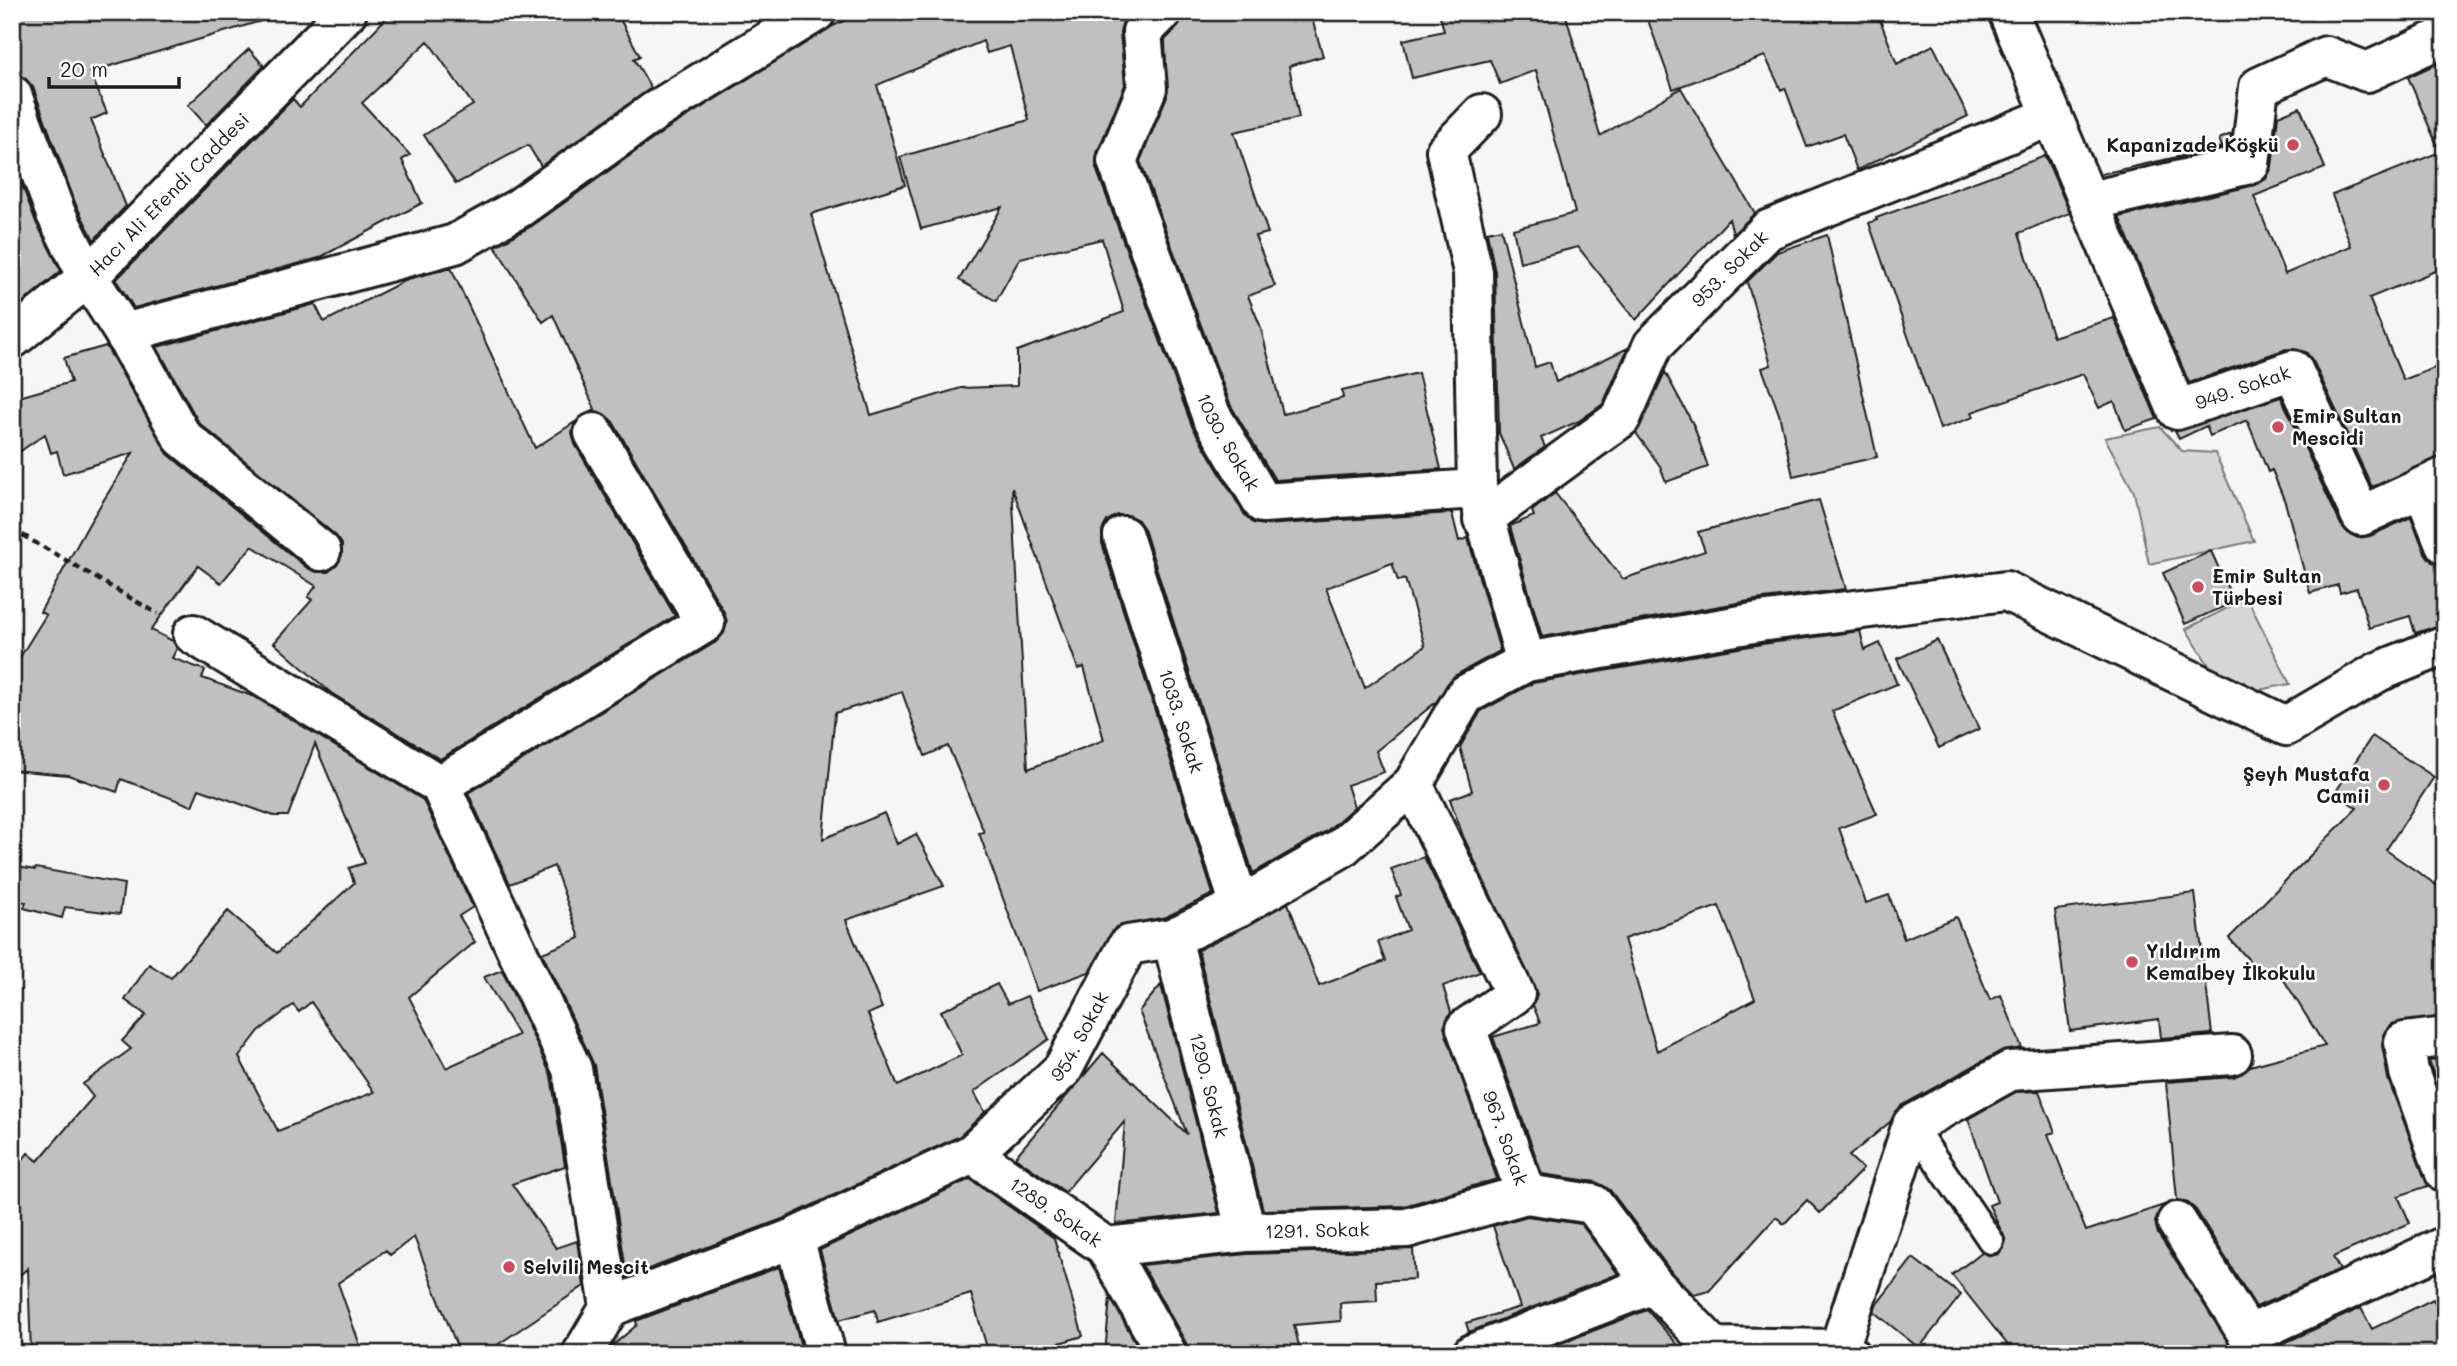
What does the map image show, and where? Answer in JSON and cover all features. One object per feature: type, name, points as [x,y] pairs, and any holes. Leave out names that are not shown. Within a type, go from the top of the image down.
[{"type":"street","name":"Hacı Ali Efendi Caddesi","points":[[12,339],[88,277],[347,12]]},
{"type":"street","points":[[124,333],[455,244],[519,208],[655,111],[816,12]]},
{"type":"street","name":"1030. Sokak","points":[[1162,12],[1142,32],[1147,88],[1116,161],[1211,415],[1263,503],[1480,504]]},
{"type":"street","name":"949. Sokak","points":[[2008,12],[2177,410],[2292,370],[2361,516],[2433,482]]},
{"type":"street","points":[[2090,201],[2250,164],[2259,87],[2326,56],[2367,72],[2445,36]]},
{"type":"street","points":[[12,95],[56,214],[88,277],[124,333],[182,437],[321,551]]},
{"type":"street","points":[[1482,114],[1447,151],[1473,272],[1480,504],[1526,662]]},
{"type":"street","name":"953. Sokak","points":[[1480,504],[1622,418],[1653,345],[1768,230],[2052,116]]},
{"type":"street","points":[[440,785],[705,622],[594,433]]},
{"type":"street","points":[[2433,482],[2445,544]]},
{"type":"street","name":"1033. Sokak","points":[[1123,536],[1240,906]]},
{"type":"street","name":"954. Sokak","points":[[610,1307],[794,1238],[971,1154],[1063,1069],[1128,945],[1172,938],[1240,906],[1341,848],[1413,784],[1465,695],[1526,662],[1759,622],[2006,591],[2286,726],[2378,672],[2445,645]]},
{"type":"street","points":[[193,634],[440,785],[572,1069],[610,1307],[582,1354]]},
{"type":"street","name":"967. Sokak","points":[[1413,784],[1515,994],[1466,1028],[1525,1194],[1593,1204],[1653,1284],[1714,1347],[1844,1351]]},
{"type":"street","name":"1290. Sokak","points":[[1172,938],[1246,1232]]},
{"type":"street","points":[[2445,1037],[2404,1042],[2409,1072],[2445,1172]]},
{"type":"street","points":[[1844,1351],[1912,1125],[2010,1071],[2232,1055]]},
{"type":"street","name":"1289. Sokak","points":[[971,1154],[1106,1247],[1167,1354]]},
{"type":"street","name":"1291. Sokak","points":[[1106,1247],[1246,1232],[1407,1228],[1525,1194]]},
{"type":"street","points":[[2177,1222],[2248,1335],[2444,1249]]},
{"type":"street","points":[[794,1238],[826,1354]]},
{"type":"street","points":[[1472,1354],[1653,1284]]},
{"type":"lane","points":[[1912,1125],[1991,1241]]},
{"type":"path","points":[[12,529],[193,634]]},
{"type":"shaded area","points":[[2160,427],[2182,451],[2215,453],[2254,541],[2149,564],[2134,492],[2105,438]]},
{"type":"shaded area","points":[[2247,598],[2290,684],[2259,690],[2218,680],[2186,629]]},
{"type":"building","points":[[12,12],[260,12],[261,21],[90,72],[107,113],[91,120],[126,206],[94,240],[76,205],[33,87],[25,78],[12,74]]},
{"type":"building","points":[[392,12],[616,12],[640,56],[634,59],[651,88],[541,166],[528,145],[456,184],[424,135],[473,105],[428,41],[362,103],[410,155],[402,160],[422,203],[319,258],[134,308],[116,280],[293,99],[300,107]]},
{"type":"building","points":[[862,12],[1131,12],[1122,24],[1120,33],[1125,85],[1097,153],[1096,168],[1192,426],[1244,514],[1253,523],[1264,525],[1452,513],[1459,541],[1468,538],[1500,651],[1454,676],[1436,702],[1376,751],[1384,772],[1347,785],[1354,807],[1328,830],[1253,873],[1144,529],[1138,520],[1128,515],[1117,515],[1107,521],[1102,531],[1102,543],[1213,894],[1166,917],[1116,927],[1089,972],[1037,991],[979,833],[984,832],[948,746],[925,756],[902,692],[835,713],[823,839],[884,813],[897,844],[916,834],[944,886],[846,920],[882,1008],[868,1014],[898,1086],[962,1055],[941,1011],[997,984],[1008,1004],[1027,996],[1049,1039],[974,1092],[985,1112],[960,1136],[785,1218],[627,1277],[594,1065],[542,953],[580,938],[554,866],[510,884],[468,793],[716,642],[724,633],[727,622],[724,612],[613,422],[604,414],[590,412],[595,409],[553,315],[543,322],[495,246],[532,226],[667,129],[831,27]],"holes":[[[983,41],[987,53],[1010,46],[1029,120],[900,157],[921,229],[1002,207],[959,280],[996,301],[1020,258],[1102,239],[1124,312],[1017,351],[1017,386],[961,388],[871,415],[811,214],[905,185],[877,85]],[[1012,487],[1078,669],[1084,667],[1104,740],[1028,769]],[[1392,563],[1398,581],[1405,579],[1425,646],[1365,688],[1326,588]]]},
{"type":"building","points":[[1183,12],[1310,12],[1323,56],[1289,66],[1299,118],[1234,132],[1268,233],[1255,236],[1275,286],[1248,296],[1260,325],[1283,414],[1343,398],[1342,391],[1418,373],[1441,469],[1275,480],[1231,406],[1140,161],[1167,96],[1165,40],[1178,27]]},
{"type":"building","points":[[1439,12],[1565,12],[1600,136],[1681,88],[1755,213],[1733,234],[1729,219],[1636,320],[1578,247],[1520,262],[1513,229],[1575,213],[1536,70],[1500,84],[1490,60],[1412,78],[1403,40],[1444,31]]},
{"type":"building","points":[[1645,12],[1877,12],[1897,64],[1933,45],[1968,116],[1857,170],[1843,134],[1807,147],[1785,88],[1781,90],[1765,56],[1673,89]]},
{"type":"building","points":[[249,49],[264,66],[206,125],[188,105]]},
{"type":"building","points":[[2445,60],[2445,267],[2369,298],[2403,380],[2445,364],[2445,456],[2372,487],[2313,361],[2306,352],[2286,349],[2189,383],[2119,217],[2255,185],[2266,179],[2272,167],[2278,116],[2300,107],[2325,168],[2254,196],[2285,274],[2351,246],[2332,195],[2440,152],[2408,77]]},
{"type":"building","points":[[2231,134],[2230,146],[2101,174],[2222,147],[2219,139]]},
{"type":"building","points":[[2045,156],[2070,213],[2019,233],[2053,337],[2114,318],[2157,419],[2125,430],[2114,401],[2099,408],[2083,374],[1972,412],[1974,417],[1940,429],[1869,223],[1877,220],[1876,218]]},
{"type":"building","points":[[12,159],[36,222],[61,271],[12,311]]},
{"type":"building","points":[[1501,229],[1535,367],[1550,362],[1556,382],[1628,348],[1603,404],[1579,421],[1541,438],[1545,447],[1514,469],[1499,433],[1495,272],[1487,232]]},
{"type":"building","points":[[1827,235],[1877,457],[1793,476],[1779,414],[1762,368],[1771,365],[1747,282],[1777,252]]},
{"type":"building","points":[[451,268],[535,448],[575,422],[572,432],[575,444],[675,616],[440,759],[331,693],[274,643],[312,600],[308,597],[316,586],[252,546],[221,583],[198,566],[151,630],[173,641],[177,648],[172,658],[205,670],[202,678],[255,697],[423,800],[473,907],[459,916],[475,942],[409,997],[446,1068],[518,1035],[484,977],[502,970],[551,1075],[565,1166],[512,1184],[556,1248],[577,1241],[584,1286],[484,1354],[460,1354],[414,1237],[390,1255],[386,1250],[338,1283],[363,1354],[31,1354],[28,1268],[12,1282],[12,1174],[28,1153],[38,1161],[93,1097],[83,1084],[131,1049],[122,1041],[146,1015],[125,1000],[149,964],[171,978],[228,911],[277,953],[354,883],[349,868],[365,863],[315,744],[288,816],[274,816],[199,789],[192,806],[121,779],[117,792],[68,775],[12,770],[12,670],[46,615],[40,612],[90,522],[133,453],[63,474],[57,451],[51,453],[45,434],[12,457],[12,399],[71,382],[64,358],[106,346],[168,454],[307,568],[328,572],[337,565],[342,555],[342,544],[335,535],[199,423],[157,347],[315,304],[324,322],[408,279]],"holes":[[[311,1002],[374,1092],[278,1131],[239,1057],[259,1031],[293,1005],[299,1012]]]},
{"type":"building","points":[[1665,372],[1694,426],[1708,467],[1666,482],[1660,466],[1636,433]]},
{"type":"building","points":[[2281,397],[2341,525],[2348,533],[2358,538],[2370,536],[2411,517],[2425,553],[2432,562],[2445,565],[2445,624],[2415,633],[2410,616],[2369,628],[2357,588],[2340,593],[2338,585],[2310,593],[2285,502],[2272,470],[2268,472],[2247,420],[2210,436],[2206,426],[2179,439],[2175,431]]},
{"type":"building","points":[[1555,493],[1623,579],[1705,551],[1698,532],[1819,500],[1846,589],[1755,600],[1542,637],[1510,526],[1534,516],[1532,511]]},
{"type":"building","name":"Emir Sultan Türbesi","points":[[2211,551],[2234,602],[2185,624],[2163,573]]},
{"type":"building","points":[[1860,631],[1865,650],[1880,643],[1897,684],[1832,711],[1877,814],[1839,828],[1866,903],[1889,895],[1904,939],[1956,917],[1990,1000],[2001,995],[2022,1048],[1999,1052],[1901,1106],[1890,1122],[1849,1156],[1863,1169],[1820,1213],[1807,1200],[1784,1224],[1776,1217],[1709,1291],[1694,1295],[1670,1270],[1610,1190],[1596,1182],[1542,1174],[1493,1037],[1540,1023],[1533,1005],[1537,994],[1463,836],[1450,799],[1472,791],[1460,747],[1481,711],[1533,683],[1762,644]],"holes":[[[1719,906],[1755,999],[1657,1051],[1624,939]]]},
{"type":"building","points":[[1937,640],[1979,729],[1939,748],[1897,659]]},
{"type":"building","points":[[2372,736],[2434,777],[2386,850],[2445,891],[2445,1016],[2391,1024],[2384,1033],[2382,1045],[2388,1079],[2428,1186],[2398,1196],[2410,1223],[2333,1257],[2340,1270],[2256,1307],[2196,1210],[2188,1203],[2177,1200],[2166,1082],[2234,1077],[2250,1066],[2325,1046],[2276,967],[2265,978],[2229,938],[2357,808],[2335,793]]},
{"type":"building","points":[[1424,857],[1480,972],[1443,986],[1451,1012],[1444,1027],[1497,1179],[1404,1206],[1263,1210],[1198,950],[1288,903],[1319,986],[1385,961],[1378,942],[1408,930],[1396,897],[1401,895],[1391,869]]},
{"type":"building","points":[[12,866],[124,884],[120,914],[65,907],[62,918],[24,908],[26,902],[12,900]]},
{"type":"building","name":"Yıldırım Kemalbey İlkokulu","points":[[2195,893],[2212,1034],[2161,1038],[2159,1019],[2070,1031],[2055,910]]},
{"type":"building","points":[[1161,985],[1219,1213],[1116,1224],[1125,1121],[1065,1192],[1015,1157],[1103,1053],[1187,1134],[1139,1011]]},
{"type":"building","points":[[2445,1059],[2445,1107],[2429,1061]]},
{"type":"building","points":[[2039,1091],[2055,1132],[2048,1134],[2086,1231],[2164,1205],[2155,1222],[2158,1234],[2237,1354],[2015,1354],[1952,1275],[1982,1252],[1991,1256],[1999,1254],[2006,1241],[1989,1205],[1997,1202],[1968,1119],[2016,1092]]},
{"type":"building","points":[[970,1179],[1054,1238],[1083,1336],[1022,1354],[989,1354],[971,1294],[878,1322],[875,1310],[839,1320],[820,1250]]},
{"type":"building","points":[[1527,1216],[1581,1224],[1618,1274],[1469,1332],[1466,1323],[1520,1307],[1493,1226]]},
{"type":"building","points":[[1413,1249],[1415,1279],[1376,1281],[1377,1301],[1340,1303],[1341,1321],[1294,1325],[1301,1354],[1189,1354],[1186,1343],[1142,1265],[1247,1254]]},
{"type":"building","points":[[1913,1258],[1961,1295],[1919,1348],[1874,1312],[1877,1304]]},
{"type":"building","points":[[779,1267],[803,1354],[608,1354],[612,1346],[637,1325],[636,1321]]},
{"type":"building","points":[[1110,1297],[1142,1354],[1105,1354]]},
{"type":"building","points":[[2433,1299],[2445,1321],[2445,1354],[2260,1354],[2361,1308],[2372,1329]]},
{"type":"building","points":[[1647,1310],[1686,1354],[1533,1354]]},
{"type":"place","name":"Kapanizade Köşkü","points":[[2293,145]]},
{"type":"place","name":"Emir Sultan Mescidi","points":[[2278,427]]},
{"type":"place","name":"Emir Sultan Türbesi","points":[[2198,587]]},
{"type":"place","name":"Şeyh Mustafa Camii","points":[[2384,785]]},
{"type":"place","name":"Yıldırım Kemalbey İlkokulu","points":[[2132,962]]},
{"type":"place","name":"Selvili Mescit","points":[[509,1267]]}]
